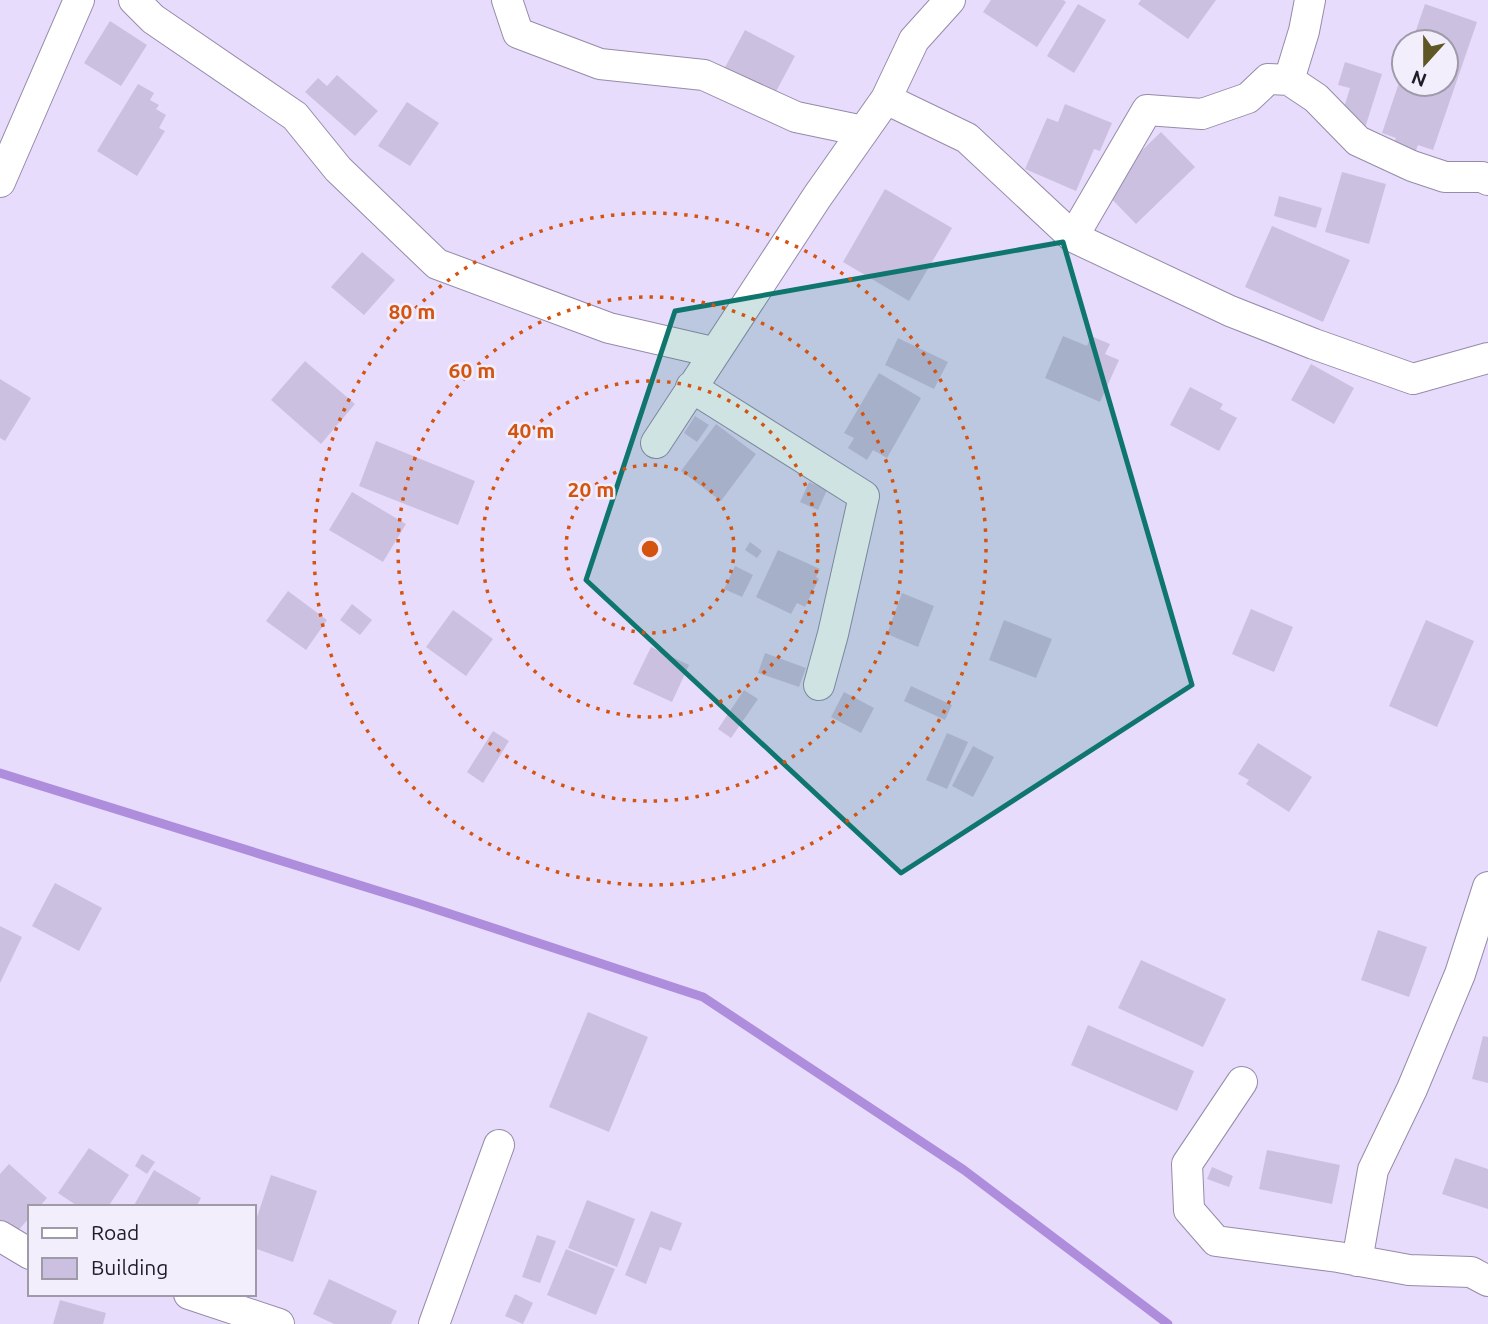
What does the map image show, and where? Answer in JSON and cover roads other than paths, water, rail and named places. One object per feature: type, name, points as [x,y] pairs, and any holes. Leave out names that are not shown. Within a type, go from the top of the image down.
[{"type":"street","points":[[0,183],[79,0]]},
{"type":"street","points":[[134,0],[153,19],[295,116],[338,169],[436,264],[609,328],[713,352]]},
{"type":"street","points":[[507,0],[518,33],[600,64],[705,75],[796,117],[863,131]]},
{"type":"street","points":[[656,443],[713,352],[886,99],[914,40],[950,0]]},
{"type":"street","points":[[1289,80],[1310,0]]},
{"type":"street","points":[[1073,237],[1147,110],[1202,114],[1248,98],[1268,79],[1289,80],[1316,98],[1358,141],[1412,166],[1445,177],[1482,177],[1488,180]]},
{"type":"street","points":[[886,99],[967,138],[1073,237],[1230,311],[1413,379],[1488,358]]},
{"type":"street","points":[[691,387],[864,496],[819,685]]},
{"type":"street","points":[[1357,1261],[1373,1170],[1412,1089],[1460,974],[1488,887]]},
{"type":"street","points":[[1242,1082],[1187,1164],[1189,1210],[1216,1241],[1409,1270],[1471,1272],[1488,1281]]},
{"type":"street","points":[[434,1324],[499,1145]]},
{"type":"street","points":[[0,1236],[28,1253]]},
{"type":"street","points":[[195,1296],[279,1324]]},
{"type":"waterway","points":[[0,773],[417,903],[703,997],[964,1170],[1168,1324]]}]
